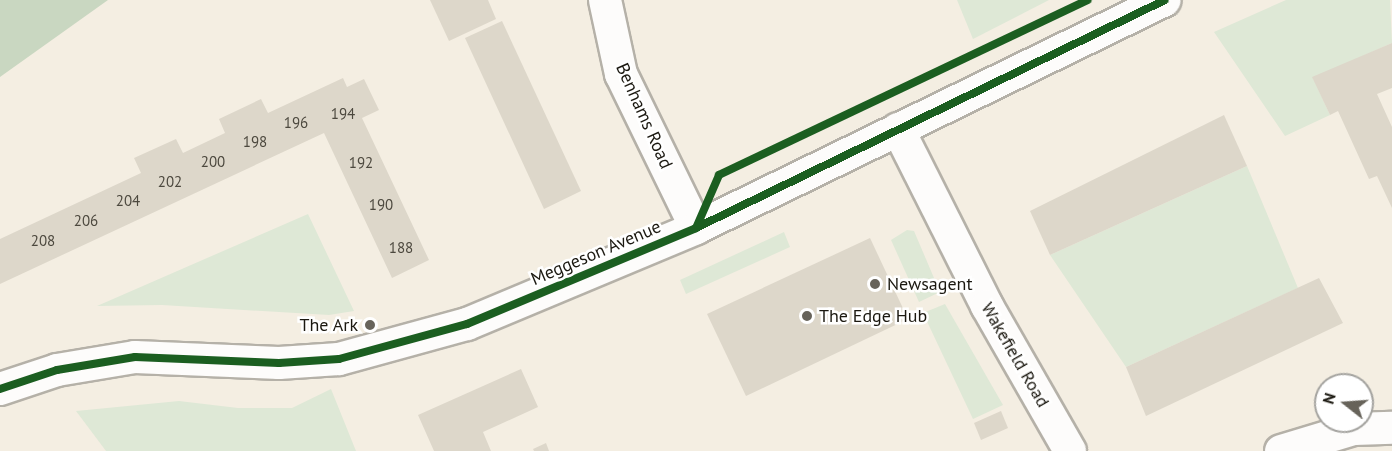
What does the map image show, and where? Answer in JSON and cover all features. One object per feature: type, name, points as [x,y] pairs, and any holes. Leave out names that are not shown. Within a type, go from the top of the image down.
[{"type":"street","name":"Benhams Road","points":[[605,0],[621,74],[696,228]]},
{"type":"street","name":"Meggeson Avenue","points":[[0,389],[57,370],[135,357],[279,363],[339,359],[467,324],[696,228],[1165,0]]},
{"type":"street","name":"Wakefield Road","points":[[898,129],[987,306],[1070,451]]},
{"type":"street","points":[[1281,451],[1354,429],[1392,428]]},
{"type":"green space","points":[[0,0],[108,0],[0,77]]},
{"type":"green space","points":[[957,0],[1049,0],[973,39]]},
{"type":"green space","points":[[1286,0],[1390,0],[1392,43],[1313,78],[1330,115],[1285,136],[1214,32]]},
{"type":"green space","points":[[1247,166],[1298,288],[1126,367],[1050,255]]},
{"type":"green space","points":[[308,214],[354,311],[329,315],[162,305],[97,306]]},
{"type":"green space","points":[[907,230],[914,231],[940,292],[919,302],[891,240]]},
{"type":"green space","points":[[784,232],[790,247],[686,294],[680,280]]},
{"type":"green space","points":[[945,304],[1003,405],[973,419],[923,313]]},
{"type":"green space","points":[[331,389],[356,451],[106,451],[76,411],[179,401],[238,408],[292,408]]},
{"type":"building","points":[[430,0],[488,0],[496,19],[449,41]]},
{"type":"building","points":[[502,21],[581,191],[544,209],[465,38]]},
{"type":"building","points":[[1392,43],[1392,88],[1377,94],[1392,127],[1392,208],[1377,176],[1369,179],[1338,111],[1330,115],[1312,77]]},
{"type":"building","points":[[343,78],[347,87],[364,79],[379,110],[362,118],[429,260],[392,278],[324,133],[0,284],[0,239],[141,173],[134,158],[176,139],[183,153],[225,133],[219,119],[261,99],[268,113]]},
{"type":"building","points":[[1224,115],[1247,166],[1050,255],[1030,211]]},
{"type":"building","points":[[870,238],[908,319],[746,396],[707,314]]},
{"type":"building","points":[[1319,278],[1343,323],[1146,416],[1126,367]]},
{"type":"building","points":[[521,369],[538,407],[483,432],[491,451],[434,451],[418,415]]},
{"type":"building","points":[[1001,411],[1008,428],[981,440],[974,423]]},
{"type":"building","points":[[546,443],[549,451],[534,451],[533,449]]},
{"type":"cycle path","points":[[696,228],[719,175],[1088,0]]},
{"type":"cycle path","points":[[0,389],[57,370],[135,357],[279,363],[339,359],[467,324],[696,228],[1165,0]]},
{"type":"place","name":"Newsagent","points":[[875,284]]},
{"type":"place","name":"The Edge Hub","points":[[807,316]]},
{"type":"place","name":"The Ark","points":[[370,325]]}]
